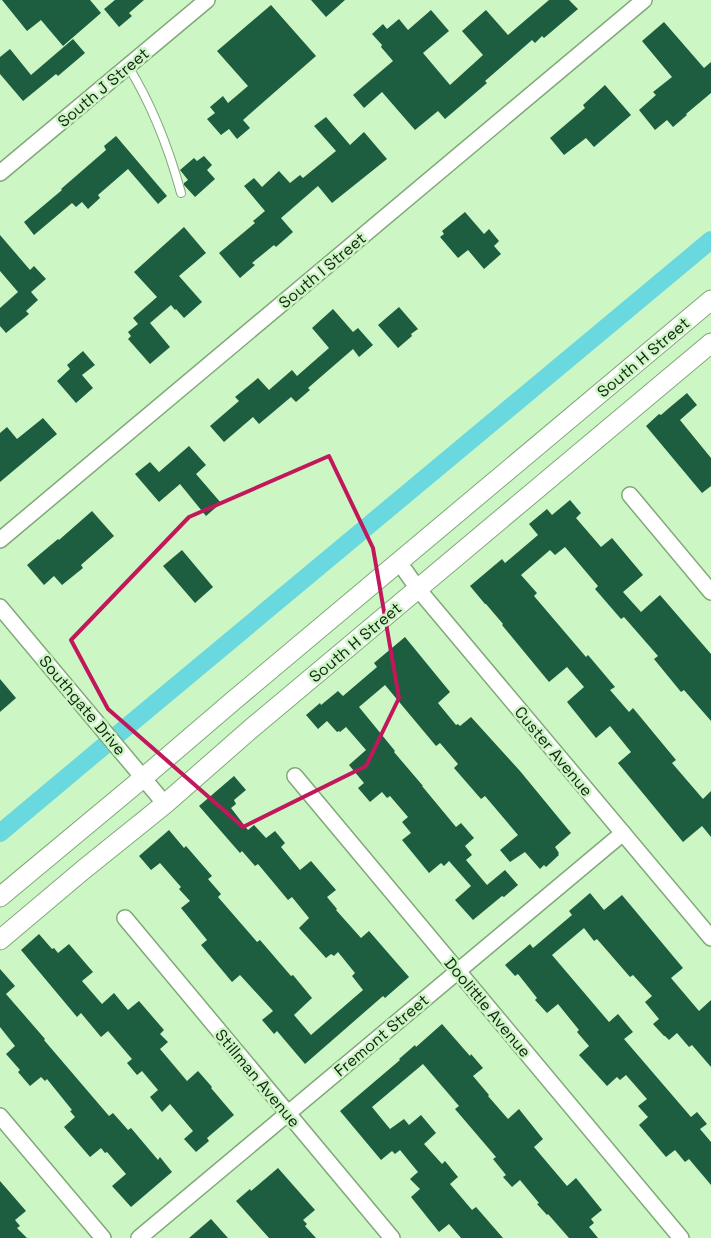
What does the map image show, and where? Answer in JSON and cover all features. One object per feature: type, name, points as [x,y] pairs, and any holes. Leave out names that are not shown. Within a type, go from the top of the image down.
[{"type":"street","name":"South J Street","points":[[0,173],[206,0]]},
{"type":"street","name":"South I Street","points":[[0,540],[644,0]]},
{"type":"street","name":"South H Street","points":[[0,896],[144,778],[233,701],[711,300]]},
{"type":"street","name":"South H Street","points":[[0,940],[165,804],[253,727],[711,343]]},
{"type":"street","points":[[630,495],[711,592]]},
{"type":"street","name":"Custer Avenue","points":[[398,562],[418,589],[711,938]]},
{"type":"street","name":"Southgate Drive","points":[[0,606],[165,804]]},
{"type":"street","name":"Doolittle Avenue","points":[[294,776],[680,1238]]},
{"type":"street","name":"Fremont Street","points":[[139,1238],[623,833]]},
{"type":"street","name":"Stillman Avenue","points":[[125,918],[392,1238]]},
{"type":"street","points":[[0,1116],[103,1238]]},
{"type":"lane","points":[[128,66],[141,87],[168,150],[182,193]]},
{"type":"highlighted area","points":[[329,456],[373,548],[399,698],[366,766],[243,827],[108,709],[71,640],[189,517]]},
{"type":"building","points":[[2,0],[90,0],[101,13],[63,46],[41,20],[27,31]]},
{"type":"building","points":[[115,0],[144,0],[129,13],[132,16],[119,27],[104,9]]},
{"type":"building","points":[[311,0],[345,0],[326,17]]},
{"type":"building","points":[[549,0],[569,0],[578,9],[544,38],[542,36],[535,43],[532,40],[485,81],[487,83],[445,119],[438,111],[415,130],[382,92],[364,108],[353,95],[393,61],[372,34],[383,24],[387,29],[399,19],[408,30],[431,10],[449,31],[423,53],[450,85],[483,55],[462,31],[486,10],[508,35]]},
{"type":"building","points":[[271,5],[316,56],[243,120],[250,128],[237,139],[229,129],[221,135],[207,119],[215,113],[210,107],[223,96],[228,103],[248,86],[217,51]]},
{"type":"building","points":[[664,22],[704,68],[711,62],[711,93],[673,127],[667,120],[655,130],[639,110],[656,95],[653,92],[672,77],[642,41]]},
{"type":"building","points":[[73,39],[85,53],[58,76],[56,74],[23,101],[0,74],[0,57],[10,49],[31,75]]},
{"type":"building","points":[[605,85],[631,115],[594,147],[586,138],[564,155],[550,138],[585,108],[583,105]]},
{"type":"building","points":[[326,117],[350,145],[364,132],[387,159],[332,203],[318,186],[281,218],[293,232],[276,247],[274,245],[252,263],[255,265],[240,278],[219,253],[255,223],[253,221],[265,211],[244,186],[254,178],[262,187],[279,171],[290,183],[300,175],[303,178],[336,151],[314,126]]},
{"type":"building","points":[[116,136],[167,196],[158,204],[128,169],[98,195],[100,198],[88,209],[82,202],[76,207],[72,203],[34,235],[24,222],[106,150],[104,146]]},
{"type":"building","points":[[204,156],[212,165],[207,170],[215,179],[195,197],[184,185],[188,180],[180,170],[194,158],[197,161]]},
{"type":"building","points":[[465,212],[484,234],[489,229],[499,241],[494,246],[501,254],[484,269],[468,250],[458,258],[440,237],[444,234],[442,231]]},
{"type":"building","points":[[184,227],[206,253],[179,276],[202,302],[184,318],[171,305],[150,323],[170,347],[150,364],[128,339],[131,336],[128,332],[138,324],[133,318],[157,297],[134,272]]},
{"type":"building","points":[[0,235],[30,270],[34,266],[46,279],[31,292],[38,300],[26,311],[29,314],[6,333],[0,326],[0,308],[18,292],[0,271]]},
{"type":"building","points":[[399,307],[418,329],[398,348],[378,325]]},
{"type":"building","points":[[333,309],[353,332],[358,328],[373,345],[359,357],[353,349],[308,388],[310,390],[296,402],[291,397],[259,424],[253,417],[224,442],[210,426],[239,401],[235,397],[258,378],[269,390],[292,370],[297,376],[329,348],[312,328]]},
{"type":"building","points":[[83,351],[95,365],[82,375],[93,388],[76,403],[57,381],[70,369],[67,365]]},
{"type":"building","points":[[687,393],[697,405],[680,420],[711,458],[711,486],[702,493],[646,426]]},
{"type":"building","points":[[43,418],[57,434],[0,482],[0,433],[7,427],[17,439]]},
{"type":"building","points":[[189,446],[206,465],[196,474],[221,503],[206,516],[180,484],[159,502],[135,474],[150,462],[159,472]]},
{"type":"building","points":[[570,500],[581,513],[576,518],[601,547],[612,538],[643,575],[623,592],[641,612],[660,595],[711,654],[711,721],[684,690],[681,692],[654,659],[658,656],[624,617],[621,619],[595,589],[598,586],[565,547],[555,555],[550,550],[521,575],[537,593],[534,596],[586,657],[588,655],[615,687],[610,690],[629,712],[633,708],[676,760],[672,763],[703,799],[711,791],[711,837],[702,826],[683,842],[618,763],[631,752],[610,726],[596,738],[567,702],[584,687],[567,667],[549,682],[470,586],[502,559],[505,563],[538,535],[529,524],[547,509],[552,515]]},
{"type":"building","points":[[92,511],[114,536],[81,565],[83,568],[62,585],[54,576],[44,585],[27,565]]},
{"type":"building","points":[[182,550],[213,587],[195,603],[163,566]]},
{"type":"building","points":[[405,637],[450,692],[438,703],[456,725],[460,726],[471,717],[520,771],[571,833],[555,847],[559,855],[546,867],[544,865],[540,869],[525,852],[510,862],[500,850],[518,835],[485,796],[481,799],[454,768],[458,764],[440,743],[436,746],[385,685],[359,707],[456,827],[461,823],[474,838],[465,846],[472,855],[466,860],[487,885],[505,870],[518,885],[473,920],[455,900],[471,886],[449,861],[444,866],[441,863],[429,873],[402,840],[411,833],[402,822],[408,817],[390,796],[387,798],[382,792],[370,802],[358,788],[364,783],[349,765],[366,750],[346,727],[337,732],[327,721],[318,729],[306,715],[338,691],[343,696],[377,667],[374,663]]},
{"type":"building","points":[[0,679],[16,698],[0,712]]},
{"type":"building","points":[[234,776],[246,790],[234,800],[236,804],[231,808],[248,830],[254,825],[266,838],[275,831],[285,843],[281,847],[300,870],[311,861],[336,890],[327,897],[336,910],[361,938],[369,931],[409,977],[385,998],[383,996],[305,1064],[277,1031],[274,1034],[262,1020],[273,1011],[240,975],[232,982],[201,945],[207,940],[181,908],[190,901],[179,889],[181,887],[160,863],[151,870],[139,856],[169,830],[184,848],[186,846],[212,876],[208,879],[221,894],[218,897],[257,942],[260,940],[312,998],[294,1015],[311,1035],[363,990],[352,976],[355,973],[338,952],[334,956],[331,954],[326,958],[299,928],[309,918],[292,897],[288,900],[258,864],[255,866],[242,851],[240,853],[199,806]]},
{"type":"building","points":[[590,893],[604,910],[622,895],[683,968],[671,978],[699,1011],[711,1000],[711,1067],[692,1045],[689,1047],[677,1033],[669,1040],[653,1024],[659,1019],[645,1002],[652,996],[633,975],[630,977],[597,939],[594,941],[584,928],[552,955],[609,1022],[618,1014],[633,1032],[624,1039],[691,1117],[697,1112],[707,1124],[700,1129],[711,1142],[711,1185],[689,1159],[685,1162],[675,1150],[666,1157],[639,1125],[648,1117],[638,1106],[647,1099],[626,1075],[620,1080],[617,1077],[607,1086],[579,1055],[589,1046],[558,1004],[547,1013],[535,1000],[537,998],[518,974],[515,976],[505,965],[530,944],[533,948],[572,915],[569,911]]},
{"type":"building","points":[[39,934],[58,953],[69,944],[93,972],[82,981],[102,1004],[114,993],[128,1010],[139,1001],[164,1030],[160,1034],[168,1042],[160,1049],[187,1081],[198,1071],[234,1115],[207,1138],[209,1141],[196,1152],[184,1139],[193,1131],[170,1104],[162,1112],[150,1097],[158,1090],[142,1071],[137,1075],[127,1063],[132,1059],[108,1031],[101,1037],[81,1013],[77,1017],[21,950]]},
{"type":"building","points":[[0,969],[15,986],[6,994],[44,1040],[109,1116],[113,1113],[128,1130],[131,1128],[158,1160],[160,1157],[172,1172],[131,1207],[112,1186],[126,1174],[107,1152],[105,1153],[101,1148],[90,1157],[64,1127],[75,1117],[70,1111],[72,1110],[47,1079],[45,1081],[41,1077],[30,1086],[18,1072],[20,1070],[6,1054],[15,1046],[0,1027]]},
{"type":"building","points":[[442,1024],[483,1068],[473,1076],[488,1096],[508,1119],[519,1109],[543,1139],[534,1147],[567,1186],[576,1178],[602,1210],[591,1219],[594,1223],[589,1227],[598,1238],[569,1238],[537,1204],[539,1203],[520,1180],[512,1187],[503,1177],[506,1175],[493,1159],[496,1157],[455,1109],[459,1106],[423,1064],[372,1107],[390,1129],[404,1119],[409,1125],[421,1115],[436,1133],[424,1144],[442,1164],[445,1161],[458,1177],[450,1184],[472,1210],[476,1207],[503,1238],[461,1238],[449,1224],[439,1232],[411,1197],[420,1189],[410,1179],[418,1172],[400,1150],[395,1154],[392,1151],[381,1160],[340,1111],[415,1045],[416,1047]]},
{"type":"building","points":[[278,1168],[315,1210],[303,1220],[307,1224],[305,1226],[316,1238],[269,1238],[236,1201]]},
{"type":"building","points":[[0,1181],[26,1211],[15,1220],[20,1226],[17,1228],[27,1238],[0,1238]]},
{"type":"building","points":[[211,1219],[228,1238],[189,1238]]},
{"type":"waterway","points":[[0,833],[711,240]]}]
